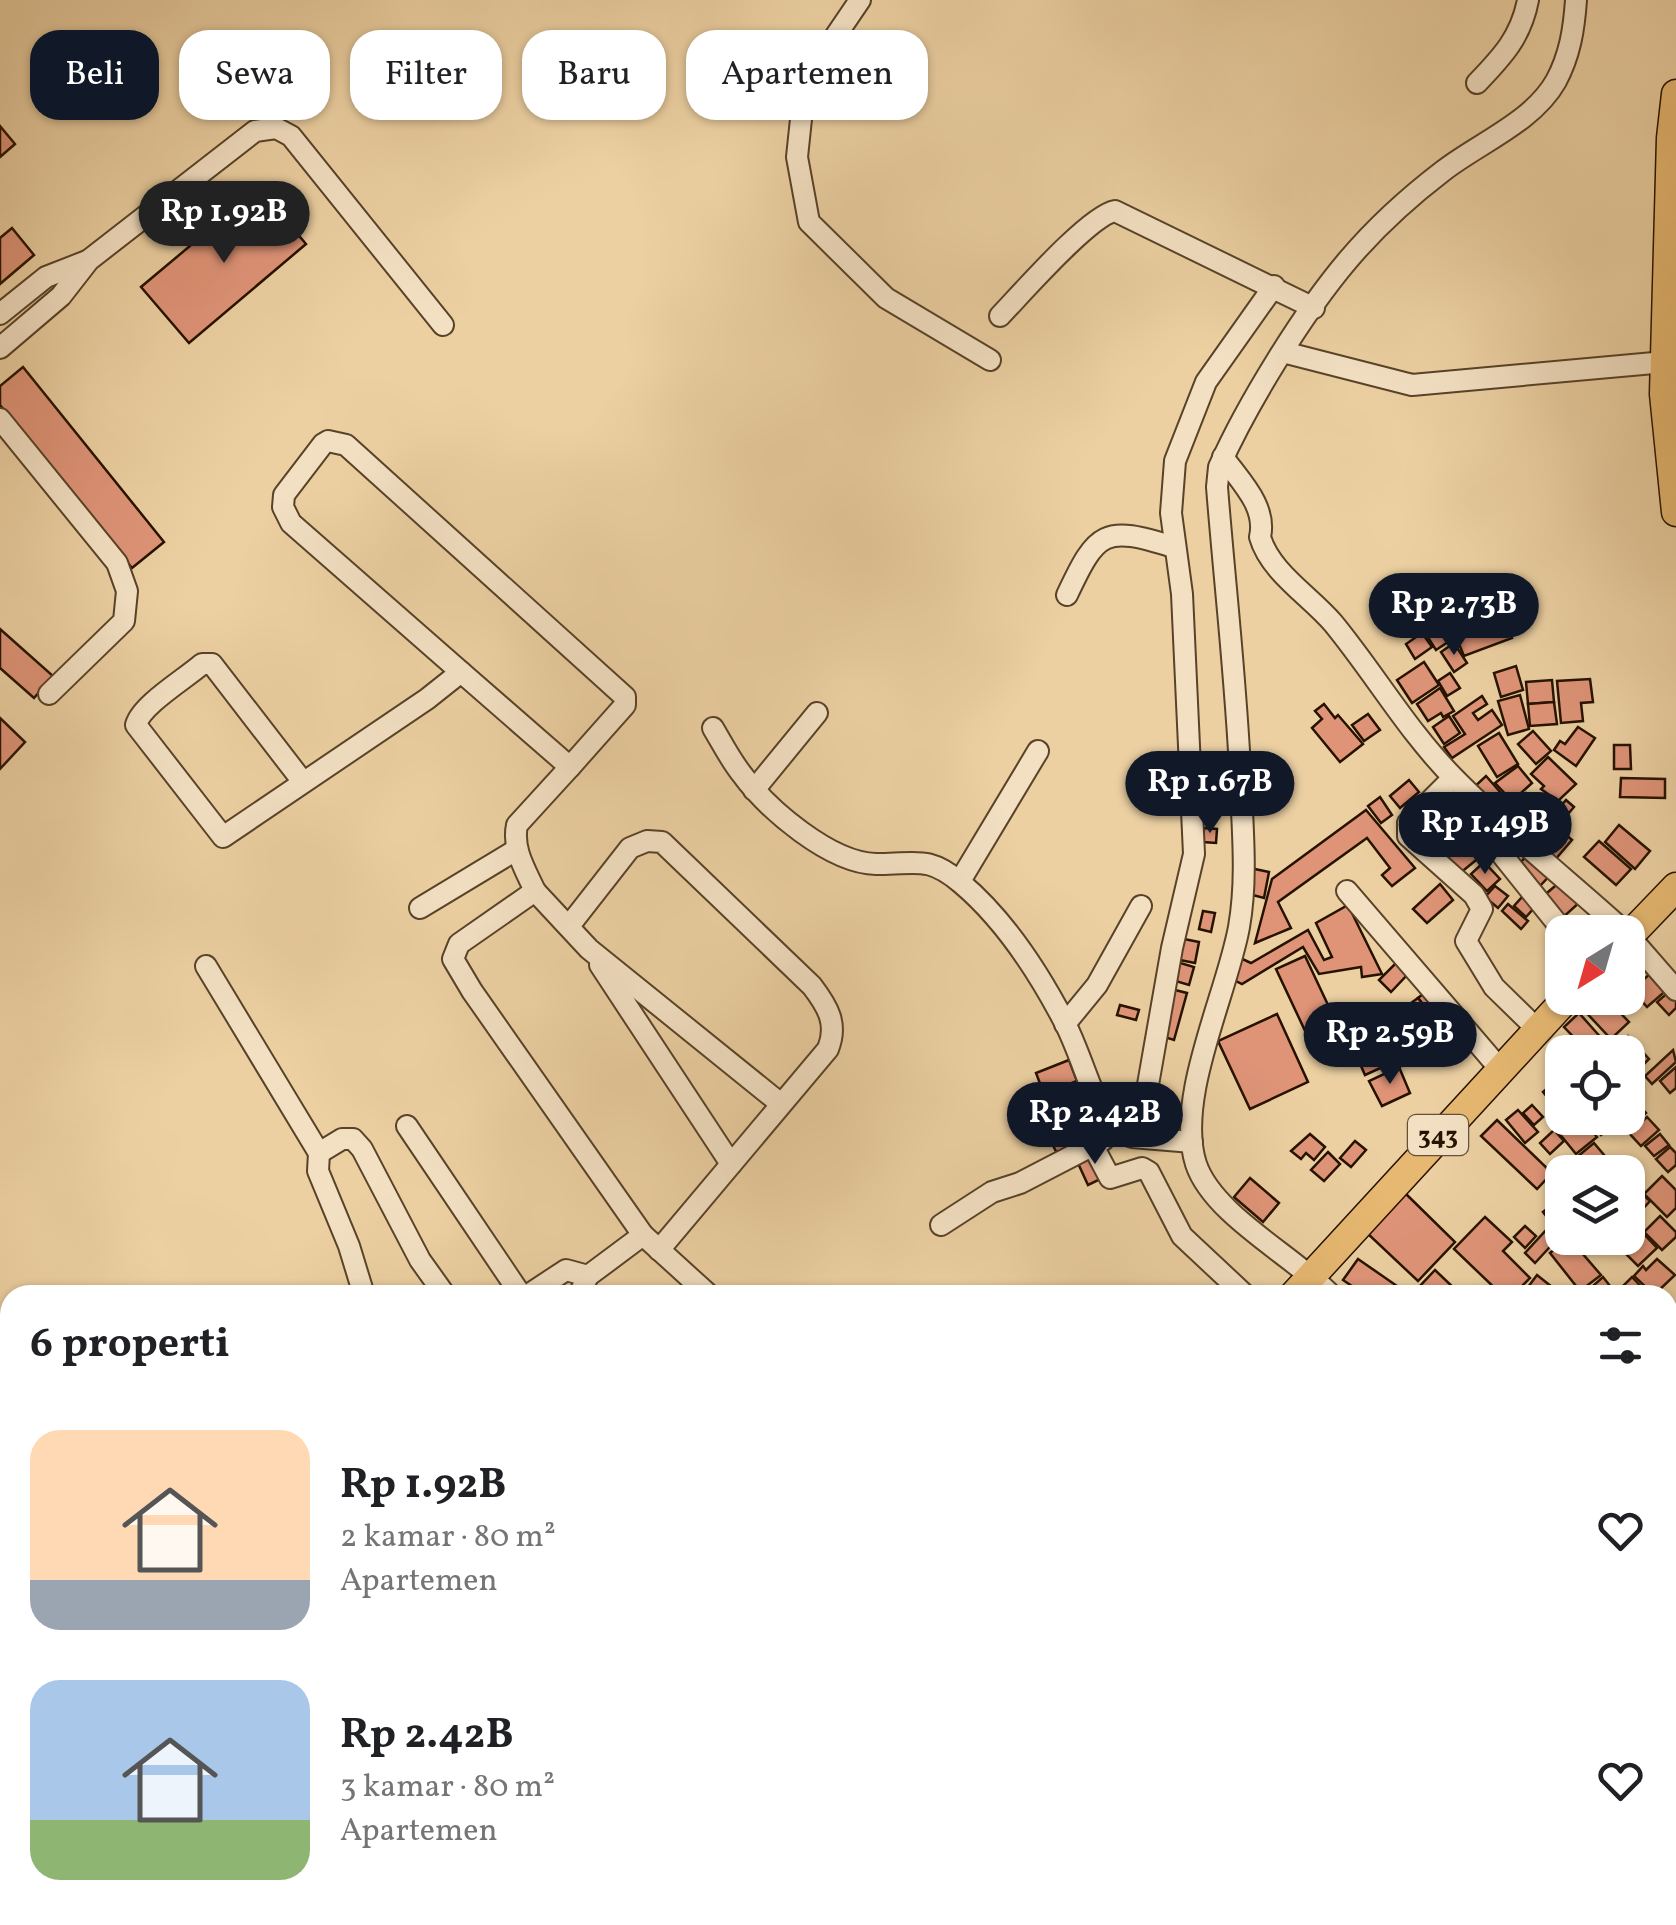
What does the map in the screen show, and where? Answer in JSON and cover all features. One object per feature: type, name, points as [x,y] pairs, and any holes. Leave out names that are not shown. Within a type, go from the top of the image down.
[{"type":"main road","points":[[1676,94],[1671,138],[1671,297],[1664,362],[1676,512]]},
{"type":"main road","points":[[1645,917],[1676,886]]},
{"type":"main road","name":"343","points":[[1312,1285],[1550,1015]]},
{"type":"street","points":[[860,0],[805,82],[797,157],[809,222],[886,298],[990,360]]},
{"type":"street","points":[[1477,83],[1501,58],[1524,24],[1528,0]]},
{"type":"street","points":[[1151,1137],[1146,1096],[1172,948],[1194,854],[1182,594],[1171,513],[1175,460],[1206,382],[1293,297],[1347,260],[1390,216],[1444,170],[1528,113],[1554,84],[1568,56],[1576,0]]},
{"type":"street","points":[[0,348],[61,296],[89,260],[255,131],[276,128],[290,136],[443,325]]},
{"type":"street","points":[[1000,316],[1084,230],[1115,211],[1293,297]]},
{"type":"street","points":[[0,314],[46,276],[89,260]]},
{"type":"street","points":[[1293,297],[1283,352],[1223,457],[1216,486],[1238,715],[1244,865],[1240,926],[1198,1078],[1185,1141],[1216,1196],[1310,1285]]},
{"type":"street","points":[[1283,352],[1412,385],[1664,362]]},
{"type":"street","points":[[0,420],[117,564],[127,591],[124,621],[50,694]]},
{"type":"street","points":[[570,767],[291,523],[283,507],[284,495],[323,444],[346,445],[625,697],[625,705],[570,767],[518,824],[516,850],[536,890],[590,949],[781,1104]]},
{"type":"street","points":[[1223,457],[1260,511],[1260,537],[1275,566],[1310,596],[1453,778],[1604,915]]},
{"type":"street","points":[[1066,595],[1094,545],[1115,534],[1134,534],[1173,547]]},
{"type":"street","points":[[303,782],[208,663],[147,708],[136,721],[223,837],[427,699],[461,672]]},
{"type":"street","points":[[754,790],[817,712]]},
{"type":"street","points":[[713,728],[754,790],[820,845],[851,860],[876,864],[911,860],[935,866],[960,882],[989,910],[1030,963],[1065,1024],[1110,1128],[1117,1133],[1185,1141]]},
{"type":"street","points":[[960,882],[1038,752]]},
{"type":"street","points":[[1453,778],[1408,823],[1408,836],[1474,895],[1482,910],[1466,941],[1494,987],[1537,1028]]},
{"type":"street","points":[[1503,825],[1503,856],[1550,915]]},
{"type":"street","points":[[569,926],[630,848],[647,840],[662,842],[812,986],[834,1023],[828,1049],[660,1250]]},
{"type":"street","points":[[420,908],[516,850]]},
{"type":"street","points":[[536,890],[458,944],[453,959],[643,1235],[698,1285]]},
{"type":"street","points":[[1347,891],[1500,1069]]},
{"type":"street","points":[[1065,1024],[1098,985],[1141,906]]},
{"type":"street","points":[[590,949],[731,1164]]},
{"type":"street","points":[[1645,955],[1676,990]]},
{"type":"street","points":[[206,966],[318,1153],[318,1171],[361,1285]]},
{"type":"street","points":[[408,1126],[517,1285]]},
{"type":"street","points":[[942,1225],[992,1192],[1020,1184],[1117,1133]]},
{"type":"street","points":[[318,1153],[342,1139],[353,1140],[362,1149],[420,1260],[438,1285]]},
{"type":"street","points":[[1092,1146],[1110,1178],[1142,1168],[1150,1172],[1182,1236],[1234,1285]]},
{"type":"street","points":[[541,1285],[566,1270],[576,1270],[584,1285],[643,1235]]},
{"type":"building","points":[[0,126],[15,144],[0,157]]},
{"type":"building","points":[[259,188],[306,244],[189,343],[141,287]]},
{"type":"building","points":[[12,228],[34,255],[0,284],[0,238]]},
{"type":"building","points":[[23,367],[164,542],[132,568],[0,405],[0,386]]},
{"type":"building","points":[[1492,594],[1502,618],[1456,638],[1445,614]]},
{"type":"building","points":[[1434,620],[1448,642],[1436,650],[1422,628]]},
{"type":"building","points":[[1506,621],[1512,638],[1464,656],[1457,639]]},
{"type":"building","points":[[0,629],[53,676],[34,698],[0,668]]},
{"type":"building","points":[[1422,633],[1432,647],[1415,659],[1406,644]]},
{"type":"building","points":[[1454,643],[1467,663],[1454,672],[1441,652]]},
{"type":"building","points":[[1424,662],[1439,685],[1412,703],[1397,680]]},
{"type":"building","points":[[1516,666],[1523,690],[1501,697],[1494,673]]},
{"type":"building","points":[[1450,673],[1460,688],[1447,696],[1438,681]]},
{"type":"building","points":[[1590,679],[1593,702],[1581,703],[1583,721],[1561,723],[1557,681]]},
{"type":"building","points":[[1552,680],[1554,702],[1528,704],[1526,682]]},
{"type":"building","points":[[1440,688],[1454,711],[1428,721],[1417,704]]},
{"type":"building","points":[[1520,695],[1529,729],[1508,735],[1498,701]]},
{"type":"building","points":[[1482,696],[1487,704],[1473,713],[1478,720],[1492,710],[1502,725],[1452,758],[1444,747],[1465,734],[1453,716]]},
{"type":"building","points":[[1554,702],[1557,724],[1530,726],[1528,704]]},
{"type":"building","points":[[1324,704],[1363,744],[1340,762],[1312,728],[1322,719],[1315,711]]},
{"type":"building","points":[[1368,714],[1380,730],[1364,741],[1352,725]]},
{"type":"building","points":[[1449,716],[1460,733],[1444,744],[1433,727]]},
{"type":"building","points":[[0,718],[25,742],[0,769]]},
{"type":"building","points":[[1578,727],[1595,738],[1576,766],[1554,750],[1560,741],[1565,744]]},
{"type":"building","points":[[1533,731],[1551,751],[1536,764],[1518,744]]},
{"type":"building","points":[[1499,733],[1518,764],[1497,777],[1478,746]]},
{"type":"building","points":[[1614,745],[1630,745],[1631,769],[1614,769]]},
{"type":"building","points":[[1548,757],[1576,784],[1558,801],[1541,789],[1544,786],[1531,774]]},
{"type":"building","points":[[1518,766],[1532,783],[1512,801],[1495,783]]},
{"type":"building","points":[[1486,776],[1508,801],[1494,814],[1472,789]]},
{"type":"building","points":[[1621,778],[1665,779],[1665,798],[1620,797]]},
{"type":"building","points":[[1409,780],[1419,792],[1400,808],[1390,796]]},
{"type":"building","points":[[1526,793],[1542,810],[1517,833],[1511,827],[1523,817],[1512,805]]},
{"type":"building","points":[[1380,797],[1392,815],[1381,823],[1368,806]]},
{"type":"building","points":[[1566,800],[1574,807],[1551,834],[1537,822],[1554,801],[1560,807]]},
{"type":"building","points":[[1477,802],[1492,818],[1447,857],[1432,840]]},
{"type":"building","points":[[1366,810],[1415,868],[1392,886],[1382,875],[1390,868],[1367,838],[1278,902],[1291,928],[1255,943],[1272,879]]},
{"type":"building","points":[[1490,823],[1503,838],[1459,874],[1446,859]]},
{"type":"building","points":[[1619,825],[1650,851],[1635,869],[1605,842]]},
{"type":"building","points":[[1204,828],[1217,829],[1216,843],[1203,842]]},
{"type":"building","points":[[1559,829],[1572,840],[1554,861],[1541,849]]},
{"type":"building","points":[[1599,841],[1631,869],[1616,885],[1584,857]]},
{"type":"building","points":[[1527,855],[1554,871],[1538,888],[1516,868]]},
{"type":"building","points":[[1484,862],[1500,879],[1487,891],[1471,874]]},
{"type":"building","points":[[1250,868],[1269,872],[1264,898],[1245,893]]},
{"type":"building","points":[[1561,881],[1580,902],[1566,915],[1556,915],[1541,898]]},
{"type":"building","points":[[1440,884],[1453,900],[1427,923],[1413,909]]},
{"type":"building","points":[[1495,886],[1508,896],[1498,908],[1485,897]]},
{"type":"building","points":[[1522,897],[1534,908],[1526,917],[1514,906]]},
{"type":"building","points":[[1508,904],[1528,921],[1521,929],[1502,911]]},
{"type":"building","points":[[1348,905],[1382,974],[1362,977],[1361,967],[1319,974],[1303,947],[1242,984],[1230,978],[1236,956],[1251,963],[1308,930],[1324,960],[1332,957],[1316,923]]},
{"type":"building","points":[[1203,911],[1215,913],[1211,932],[1199,929]]},
{"type":"building","points":[[1184,939],[1199,942],[1195,963],[1180,960]]},
{"type":"building","points":[[1305,956],[1344,1039],[1315,1052],[1276,969]]},
{"type":"building","points":[[1177,962],[1194,967],[1189,985],[1172,980]]},
{"type":"building","points":[[1397,962],[1408,974],[1391,992],[1379,980]]},
{"type":"building","points":[[1653,971],[1669,988],[1647,1007],[1645,1005],[1645,978]]},
{"type":"building","points":[[1171,989],[1187,993],[1174,1040],[1158,1035]]},
{"type":"building","points":[[1428,990],[1463,1036],[1453,1043],[1418,998]]},
{"type":"building","points":[[1671,990],[1676,996],[1676,1008],[1669,1015],[1657,1002]]},
{"type":"building","points":[[1418,998],[1453,1043],[1443,1051],[1407,1006]]},
{"type":"building","points":[[1120,1005],[1139,1010],[1136,1020],[1117,1015]]},
{"type":"building","points":[[1407,1006],[1443,1051],[1433,1060],[1397,1014]]},
{"type":"building","points":[[1277,1014],[1308,1082],[1250,1109],[1218,1041]]},
{"type":"building","points":[[1581,1015],[1599,1035],[1572,1035],[1564,1027]]},
{"type":"building","points":[[1588,1015],[1622,1015],[1629,1022],[1615,1035],[1607,1035]]},
{"type":"building","points":[[1388,1044],[1396,1061],[1365,1075],[1358,1059]]},
{"type":"building","points":[[1673,1050],[1676,1062],[1652,1084],[1645,1076]]},
{"type":"building","points":[[1069,1060],[1077,1081],[1044,1094],[1036,1073]]},
{"type":"building","points":[[1399,1067],[1410,1093],[1382,1106],[1369,1081]]},
{"type":"building","points":[[1676,1067],[1676,1088],[1670,1093],[1660,1081]]},
{"type":"building","points":[[1073,1086],[1076,1097],[1083,1094],[1087,1104],[1079,1107],[1081,1113],[1064,1120],[1054,1093]]},
{"type":"building","points":[[1054,1096],[1061,1122],[1047,1126],[1040,1100]]},
{"type":"building","points":[[1532,1105],[1543,1117],[1534,1125],[1523,1113]]},
{"type":"building","points":[[1518,1110],[1538,1132],[1525,1143],[1506,1120]]},
{"type":"building","points":[[1077,1119],[1089,1142],[1059,1157],[1047,1134]]},
{"type":"building","points":[[1645,1119],[1659,1130],[1641,1146],[1631,1135],[1645,1135]]},
{"type":"building","points":[[1497,1120],[1545,1166],[1545,1180],[1537,1189],[1481,1136]]},
{"type":"building","points":[[1310,1134],[1325,1147],[1314,1160],[1306,1153],[1301,1159],[1291,1151]]},
{"type":"building","points":[[1660,1134],[1669,1145],[1654,1156],[1645,1146]]},
{"type":"building","points":[[1549,1135],[1559,1135],[1564,1141],[1550,1154],[1540,1143]]},
{"type":"building","points":[[1561,1135],[1595,1135],[1597,1137],[1576,1154]]},
{"type":"building","points":[[1355,1141],[1366,1150],[1351,1167],[1340,1158]]},
{"type":"building","points":[[1594,1143],[1604,1155],[1579,1155]]},
{"type":"building","points":[[1670,1147],[1676,1153],[1676,1165],[1668,1172],[1656,1159]]},
{"type":"building","points":[[1102,1149],[1113,1173],[1088,1185],[1077,1161]]},
{"type":"building","points":[[1328,1152],[1340,1164],[1324,1181],[1311,1170]]},
{"type":"building","points":[[1662,1176],[1676,1190],[1676,1208],[1667,1217],[1645,1193]]},
{"type":"building","points":[[1250,1178],[1279,1203],[1263,1222],[1234,1197]]},
{"type":"building","points":[[1405,1193],[1455,1242],[1418,1281],[1367,1233]]},
{"type":"building","points":[[1660,1216],[1676,1232],[1676,1237],[1662,1250],[1645,1231]]},
{"type":"building","points":[[1485,1217],[1512,1242],[1503,1251],[1530,1278],[1523,1285],[1492,1285],[1454,1249]]},
{"type":"building","points":[[1525,1226],[1536,1236],[1525,1248],[1514,1237]]},
{"type":"building","points":[[1545,1231],[1545,1252],[1535,1263],[1525,1253]]},
{"type":"building","points":[[1645,1235],[1657,1248],[1638,1266],[1627,1255],[1645,1255]]},
{"type":"building","points":[[1552,1255],[1584,1255],[1601,1275],[1588,1285],[1575,1285]]},
{"type":"building","points":[[1358,1259],[1396,1285],[1350,1285],[1343,1280]]},
{"type":"building","points":[[1657,1259],[1675,1275],[1664,1285],[1643,1285],[1634,1276],[1643,1266],[1646,1270]]},
{"type":"building","points":[[1435,1270],[1451,1285],[1421,1285]]},
{"type":"building","points":[[1537,1275],[1550,1285],[1530,1285]]}]
